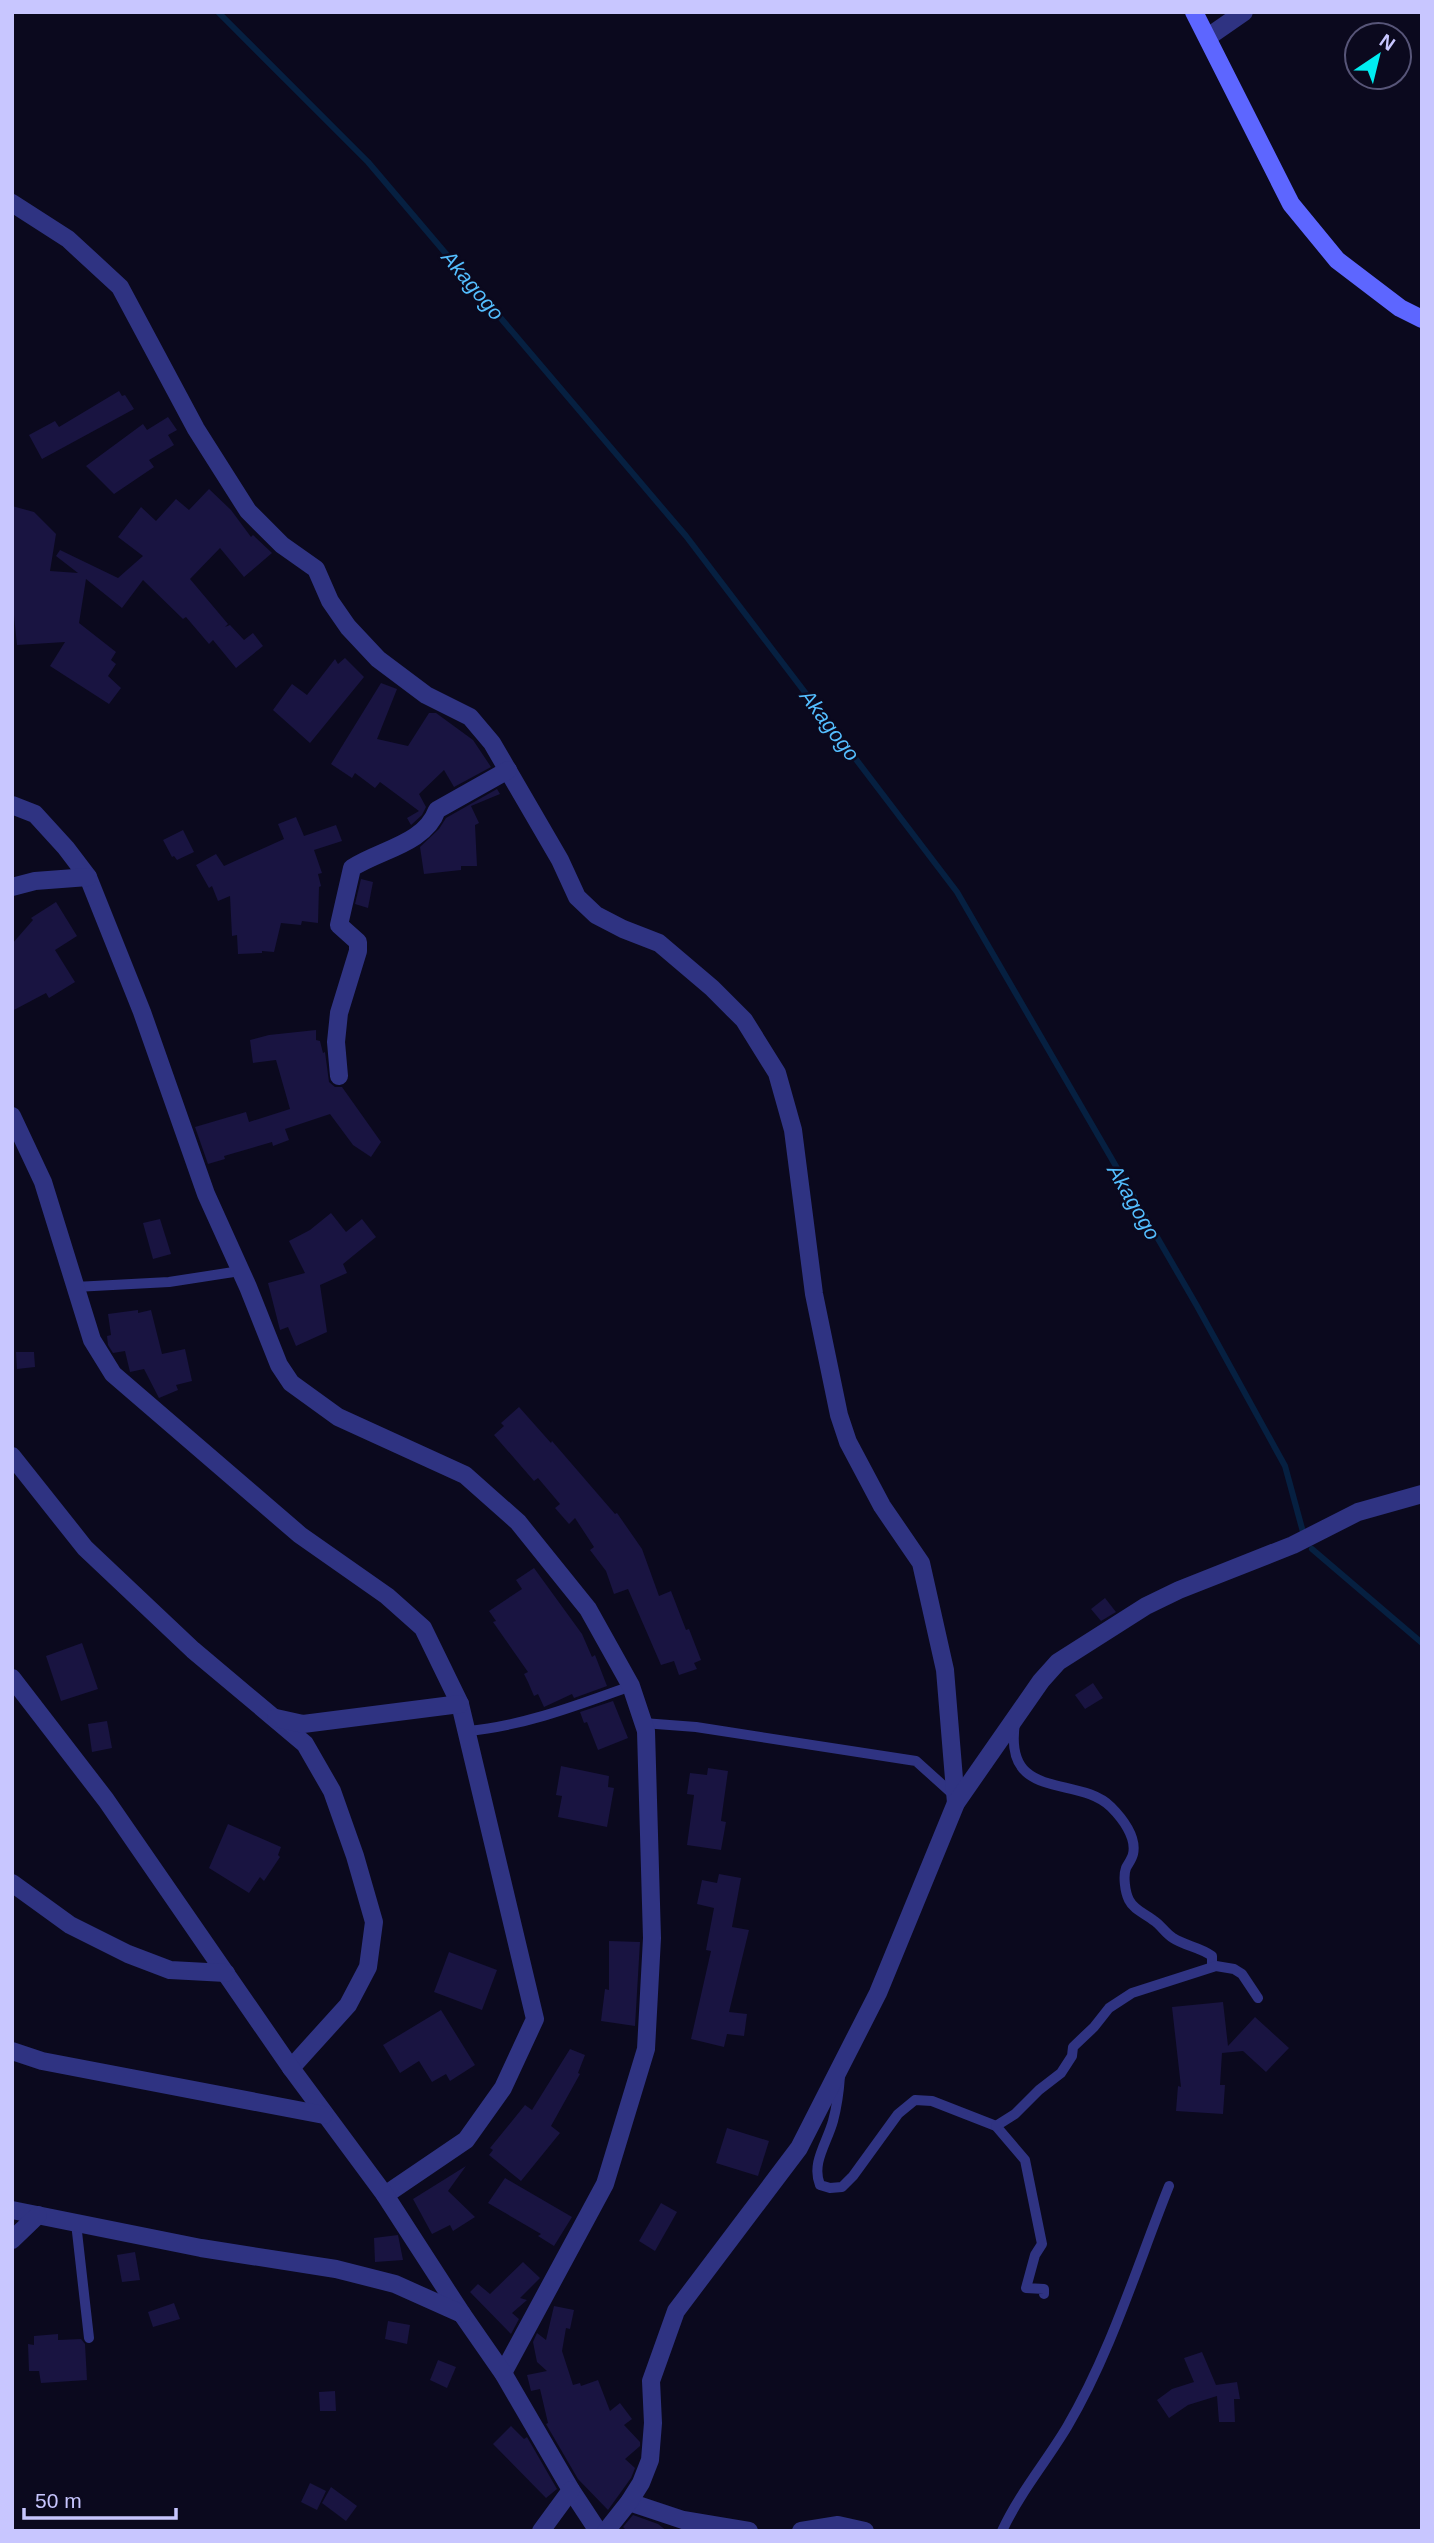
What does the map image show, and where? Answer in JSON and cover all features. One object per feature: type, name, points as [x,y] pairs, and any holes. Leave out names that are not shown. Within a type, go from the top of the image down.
[{"type":"main road","points":[[1194,12],[1291,204],[1337,260],[1400,308],[1422,319]]},
{"type":"street","points":[[1208,37],[1244,12]]},
{"type":"street","points":[[12,203],[68,239],[120,287],[196,429],[248,511],[282,545],[317,569],[330,601],[348,627],[378,659],[426,695],[470,717],[492,743],[560,860],[577,897],[596,915],[659,943],[712,988],[744,1020],[777,1073],[793,1130],[814,1294],[839,1415],[848,1442],[882,1506],[921,1563],[945,1670],[956,1800]]},
{"type":"street","points":[[339,1076],[335,1042],[339,1013],[358,951],[358,942],[339,925],[352,868],[401,844],[426,827],[434,819],[437,810],[508,770]]},
{"type":"street","points":[[12,805],[35,814],[88,877],[142,1012],[206,1194],[272,1352],[291,1383],[338,1416],[465,1475],[518,1522],[588,1609],[631,1686],[646,1731],[652,1938],[646,2049],[605,2183],[503,2373]]},
{"type":"street","points":[[12,887],[35,880],[88,877]]},
{"type":"street","points":[[12,1116],[18,1147],[43,1182],[92,1340],[113,1374],[300,1535],[387,1596],[423,1628],[460,1704],[535,2019],[503,2088],[466,2140],[385,2195]]},
{"type":"street","points":[[12,1456],[85,1548],[193,1650],[305,1744],[332,1791],[374,1922],[368,1967],[348,2005],[290,2068]]},
{"type":"street","points":[[606,2531],[641,2483],[650,2460],[652,2381],[676,2311],[799,2148],[877,1993],[956,1800],[1017,1714],[1058,1662],[1146,1606],[1179,1590],[1293,1545],[1358,1512],[1422,1494]]},
{"type":"street","points":[[12,1678],[106,1800],[290,2068],[385,2195],[503,2373],[598,2531]]},
{"type":"street","points":[[274,1717],[303,1724],[460,1704]]},
{"type":"street","points":[[303,1724],[305,1744]]},
{"type":"street","points":[[12,1883],[71,1925],[128,1954],[170,1970],[226,1973]]},
{"type":"street","points":[[12,2051],[42,2061],[324,2115]]},
{"type":"street","points":[[12,2210],[201,2248],[336,2269],[395,2284],[462,2314]]},
{"type":"street","points":[[12,2240],[38,2215]]},
{"type":"street","points":[[541,2531],[571,2490]]},
{"type":"street","points":[[629,2502],[683,2520],[748,2531]]},
{"type":"street","points":[[801,2531],[838,2525],[865,2531]]},
{"type":"lane","points":[[75,1287],[169,1282],[240,1271]]},
{"type":"lane","points":[[467,1731],[491,1729],[550,1715],[631,1686]]},
{"type":"lane","points":[[1017,1714],[1013,1739],[1019,1762],[1030,1776],[1058,1788],[1086,1793],[1108,1804],[1122,1820],[1131,1837],[1133,1853],[1124,1871],[1128,1899],[1139,1912],[1154,1920],[1172,1938],[1212,1956],[1212,1967]]},
{"type":"lane","points":[[643,1723],[696,1727],[916,1761],[956,1800]]},
{"type":"lane","points":[[996,2126],[1015,2114],[1061,2073],[1072,2056],[1073,2047],[1109,2008],[1132,1993],[1212,1967],[1225,1967],[1242,1974],[1258,1998]]},
{"type":"lane","points":[[841,2066],[833,2122],[817,2164],[816,2175],[820,2185],[842,2187],[898,2114],[915,2100],[932,2101],[996,2126],[1025,2160],[1042,2244],[1035,2255],[1026,2288],[1044,2289],[1044,2294]]},
{"type":"lane","points":[[1002,2531],[1011,2512],[1067,2427],[1093,2374],[1168,2186]]},
{"type":"lane","points":[[76,2223],[89,2338]]},
{"type":"building","points":[[119,391],[134,409],[42,459],[29,435],[55,421],[59,427]]},
{"type":"building","points":[[168,417],[177,430],[168,435],[174,445],[149,460],[154,467],[114,494],[86,466],[143,424],[147,430]]},
{"type":"building","points":[[209,489],[231,510],[251,537],[253,535],[272,553],[244,577],[220,548],[190,579],[228,624],[225,627],[230,625],[244,640],[253,633],[263,646],[236,668],[213,640],[209,644],[186,617],[183,619],[143,580],[122,608],[86,579],[79,623],[116,652],[111,660],[116,664],[108,676],[121,688],[109,704],[50,666],[65,642],[17,645],[12,596],[12,506],[34,512],[56,534],[50,571],[78,573],[56,556],[60,550],[118,578],[143,556],[118,537],[141,507],[156,521],[176,499],[189,510]]},
{"type":"building","points":[[345,658],[364,677],[310,743],[273,710],[292,684],[307,695],[335,659],[338,664]]},
{"type":"building","points":[[381,683],[397,689],[377,739],[408,746],[429,713],[436,713],[473,740],[491,767],[454,787],[444,770],[419,794],[426,807],[411,825],[407,818],[419,811],[380,782],[375,788],[355,773],[352,778],[331,764]]},
{"type":"building","points":[[497,789],[500,794],[471,806],[479,823],[475,825],[477,866],[461,866],[461,870],[424,874],[420,847],[439,829],[446,818]]},
{"type":"building","points":[[296,817],[304,836],[336,825],[342,841],[314,850],[322,873],[318,874],[321,886],[318,923],[281,923],[274,952],[238,954],[237,935],[232,936],[230,896],[218,901],[212,886],[209,888],[196,865],[216,854],[224,866],[284,839],[278,824]]},
{"type":"building","points":[[183,830],[194,852],[177,860],[172,857],[163,840]]},
{"type":"building","points":[[361,879],[373,882],[368,908],[355,904]]},
{"type":"building","points":[[56,902],[77,936],[55,950],[75,982],[49,998],[46,993],[12,1011],[12,944],[33,920],[31,918]]},
{"type":"building","points":[[316,1030],[316,1040],[320,1041],[323,1053],[325,1052],[329,1082],[335,1087],[342,1087],[381,1142],[371,1157],[353,1145],[330,1114],[285,1129],[289,1140],[273,1146],[272,1142],[224,1156],[225,1159],[208,1164],[195,1127],[246,1112],[249,1122],[290,1109],[276,1060],[253,1063],[250,1040]]},
{"type":"building","points":[[331,1213],[346,1232],[362,1219],[376,1237],[343,1264],[347,1273],[320,1285],[327,1332],[296,1346],[288,1327],[280,1330],[268,1283],[305,1273],[289,1241],[310,1230]]},
{"type":"building","points":[[160,1219],[171,1254],[153,1259],[143,1223]]},
{"type":"building","points":[[138,1310],[138,1313],[151,1310],[162,1354],[185,1349],[192,1381],[176,1385],[178,1390],[159,1398],[144,1369],[130,1372],[125,1351],[113,1353],[108,1345],[107,1336],[111,1335],[108,1314]]},
{"type":"building","points":[[16,1352],[34,1352],[35,1367],[17,1369]]},
{"type":"building","points":[[519,1407],[615,1514],[617,1513],[642,1549],[659,1596],[671,1591],[701,1660],[694,1663],[697,1669],[679,1675],[674,1661],[661,1665],[628,1589],[614,1594],[606,1571],[590,1550],[594,1547],[575,1518],[569,1524],[555,1508],[560,1504],[538,1478],[534,1481],[494,1435],[504,1426],[501,1423]]},
{"type":"building","points":[[534,1568],[582,1634],[592,1657],[595,1655],[607,1686],[574,1698],[572,1694],[544,1707],[538,1694],[534,1696],[524,1674],[528,1672],[493,1622],[496,1621],[489,1611],[522,1589],[516,1580]]},
{"type":"building","points":[[1105,1598],[1116,1612],[1101,1621],[1091,1609]]},
{"type":"building","points":[[82,1643],[98,1689],[61,1701],[46,1656]]},
{"type":"building","points":[[1093,1683],[1103,1698],[1085,1709],[1075,1695]]},
{"type":"building","points":[[613,1701],[628,1738],[598,1750],[580,1712]]},
{"type":"building","points":[[107,1721],[112,1748],[92,1752],[88,1724]]},
{"type":"building","points":[[561,1766],[609,1776],[608,1787],[614,1788],[607,1827],[558,1817],[562,1796],[556,1795]]},
{"type":"building","points":[[708,1768],[728,1771],[721,1821],[726,1822],[721,1850],[687,1845],[694,1795],[687,1794],[690,1773],[707,1775]]},
{"type":"building","points":[[228,1824],[281,1847],[278,1855],[280,1857],[264,1881],[260,1877],[249,1893],[209,1868]]},
{"type":"building","points":[[719,1874],[741,1878],[732,1927],[749,1930],[729,2012],[747,2014],[744,2036],[727,2034],[724,2047],[691,2039],[711,1951],[706,1950],[714,1908],[697,1904],[702,1880],[717,1883]]},
{"type":"building","points":[[609,1941],[640,1942],[635,2026],[601,2021],[605,1989],[609,1990]]},
{"type":"building","points":[[449,1952],[497,1970],[482,2010],[434,1992]]},
{"type":"building","points":[[1223,2002],[1228,2046],[1255,2017],[1289,2048],[1266,2072],[1243,2051],[1222,2053],[1220,2085],[1225,2085],[1223,2114],[1176,2111],[1178,2086],[1181,2087],[1172,2007]]},
{"type":"building","points":[[441,2010],[475,2065],[450,2081],[446,2074],[432,2082],[419,2061],[400,2073],[383,2045]]},
{"type":"building","points":[[570,2049],[585,2055],[578,2073],[580,2074],[551,2126],[560,2133],[521,2181],[489,2155],[493,2150],[490,2148],[525,2105],[532,2110]]},
{"type":"building","points":[[727,2128],[769,2141],[758,2176],[716,2163]]},
{"type":"building","points":[[466,2166],[448,2191],[475,2217],[453,2231],[450,2225],[432,2234],[413,2199]]},
{"type":"building","points":[[505,2178],[572,2217],[554,2246],[538,2236],[541,2234],[488,2203]]},
{"type":"building","points":[[661,2203],[677,2212],[655,2251],[639,2241]]},
{"type":"building","points":[[398,2235],[403,2260],[375,2262],[374,2238]]},
{"type":"building","points":[[135,2252],[140,2280],[122,2282],[117,2255]]},
{"type":"building","points":[[523,2262],[540,2278],[520,2298],[527,2300],[512,2313],[519,2319],[511,2334],[470,2292],[478,2284],[490,2294]]},
{"type":"building","points":[[174,2303],[180,2319],[153,2327],[148,2312]]},
{"type":"building","points":[[554,2306],[574,2310],[570,2329],[566,2328],[562,2351],[573,2385],[580,2383],[581,2386],[598,2380],[610,2411],[620,2403],[632,2419],[624,2425],[640,2442],[640,2446],[625,2459],[635,2468],[631,2478],[608,2510],[578,2479],[546,2424],[548,2423],[540,2389],[531,2391],[527,2375],[547,2371],[537,2362],[533,2342],[537,2333],[546,2340]]},
{"type":"building","points":[[388,2321],[410,2325],[407,2344],[385,2339]]},
{"type":"building","points":[[58,2334],[58,2340],[81,2339],[85,2344],[87,2380],[41,2383],[39,2371],[29,2371],[28,2344],[34,2345],[34,2336]]},
{"type":"building","points":[[1202,2352],[1216,2385],[1237,2382],[1240,2399],[1234,2399],[1235,2422],[1219,2422],[1217,2396],[1188,2405],[1169,2418],[1157,2400],[1172,2389],[1194,2382],[1184,2358]]},
{"type":"building","points":[[438,2360],[456,2367],[447,2388],[430,2380]]},
{"type":"building","points":[[335,2391],[336,2411],[320,2411],[319,2392]]},
{"type":"building","points":[[511,2426],[524,2439],[527,2437],[557,2489],[546,2498],[493,2444]]},
{"type":"building","points":[[310,2483],[326,2491],[317,2510],[301,2502]]},
{"type":"building","points":[[331,2487],[357,2506],[346,2521],[322,2503]]},
{"type":"building","points":[[633,2515],[658,2524],[667,2531],[627,2531],[623,2527]]},
{"type":"waterway","name":"Akagogo","points":[[218,12],[368,162],[686,536],[957,892],[1197,1306],[1285,1466],[1303,1532]]},
{"type":"waterway","name":"Akagogo","points":[[1312,1549],[1422,1643]]}]
